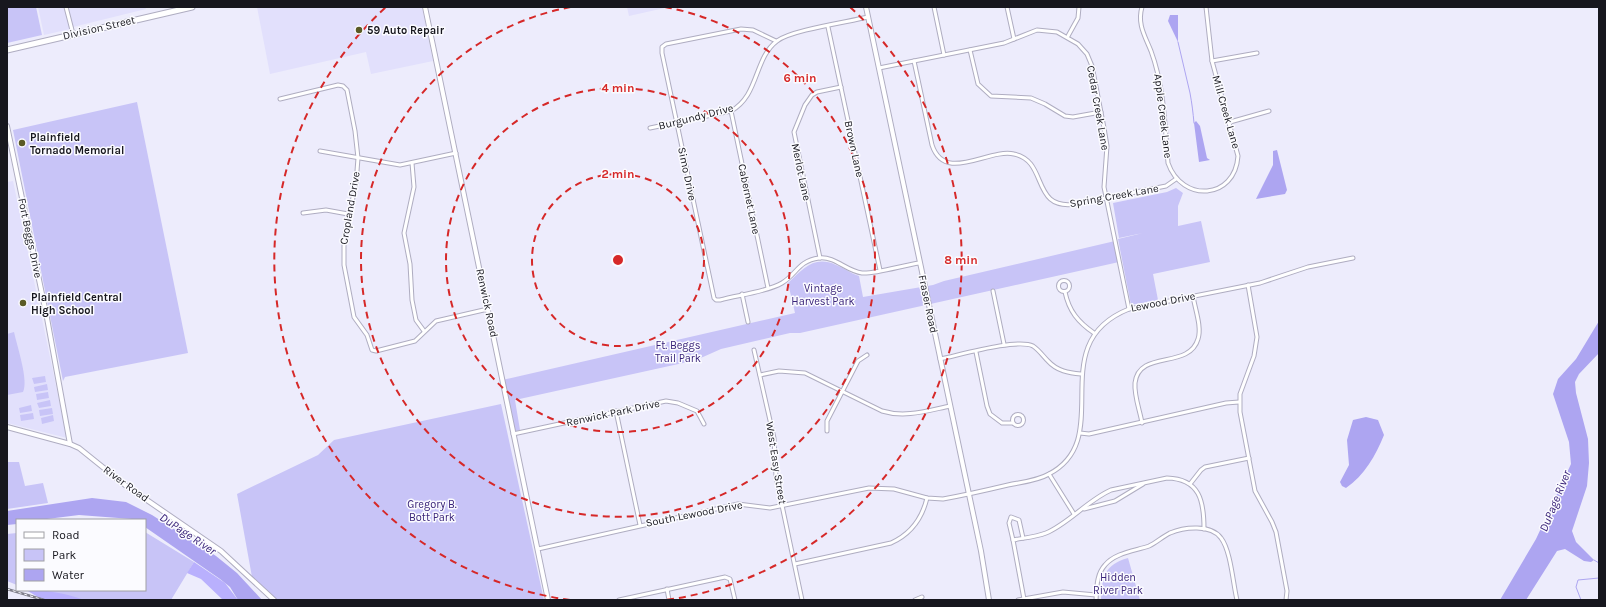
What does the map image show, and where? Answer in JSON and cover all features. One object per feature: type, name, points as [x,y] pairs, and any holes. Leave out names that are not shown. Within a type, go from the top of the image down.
[{"type":"main road","name":"Division Street","points":[[7,50],[192,7]]},
{"type":"street","points":[[66,7],[73,34]]},
{"type":"street","name":"Renwick Road","points":[[425,7],[548,600]]},
{"type":"street","name":"Fraser Road","points":[[866,7],[969,494],[989,600]]},
{"type":"street","points":[[934,7],[944,55]]},
{"type":"street","points":[[1007,7],[1014,39]]},
{"type":"street","points":[[1068,36],[1078,18],[1079,7]]},
{"type":"street","name":"Apple Creek Lane","points":[[1142,7],[1140,22],[1156,67],[1162,99],[1168,163],[1176,179]]},
{"type":"street","name":"Mill Creek Lane","points":[[1176,179],[1185,186],[1195,190],[1205,191],[1218,188],[1230,180],[1238,163],[1238,156],[1230,122],[1212,61],[1206,7]]},
{"type":"street","points":[[776,41],[789,35],[868,17]]},
{"type":"street","name":"Brown Lane","points":[[828,27],[880,270]]},
{"type":"street","name":"Simo Drive","points":[[742,294],[716,300],[713,295],[662,47],[666,44],[739,29],[753,30],[776,41]]},
{"type":"street","name":"Cedar Creek Lane","points":[[879,68],[970,50],[1014,39],[1032,31],[1043,30],[1057,32],[1068,36],[1078,44],[1089,58],[1101,112],[1107,146],[1104,181],[1106,198],[1129,309]]},
{"type":"street","name":"Burgundy Drive","points":[[650,128],[731,111],[739,106],[746,98],[769,50],[776,41]]},
{"type":"street","points":[[970,50],[978,84],[982,90],[991,96],[1031,98],[1045,104],[1065,116],[1073,117],[1101,112]]},
{"type":"street","points":[[1212,61],[1257,53]]},
{"type":"street","name":"Spring Creek Lane","points":[[914,61],[932,145],[935,153],[943,161],[959,164],[1004,153],[1014,154],[1022,157],[1032,164],[1037,173],[1040,187],[1051,200],[1068,205],[1166,186],[1176,179]]},
{"type":"street","name":"Cropland Drive","points":[[280,99],[343,86],[347,90],[355,131],[358,158],[356,184],[348,214],[343,251],[345,278],[354,317],[367,335],[372,350],[376,351],[415,341],[424,331]]},
{"type":"street","name":"Merlot Lane","points":[[820,258],[794,132],[805,105],[812,95],[817,92],[841,87]]},
{"type":"street","name":"Cabernet Lane","points":[[731,111],[768,288]]},
{"type":"street","points":[[1230,122],[1269,111]]},
{"type":"street","name":"Fort Beggs Drive","points":[[7,126],[62,397],[70,444]]},
{"type":"street","points":[[320,151],[391,164],[412,164],[456,153]]},
{"type":"street","points":[[7,155],[13,153]]},
{"type":"street","points":[[412,164],[414,187],[404,233],[410,264],[412,300],[416,320],[424,331],[436,321],[488,309]]},
{"type":"street","points":[[304,213],[326,210],[348,214]]},
{"type":"street","points":[[748,322],[742,294],[782,283],[801,264],[820,258],[829,258],[859,273],[868,273],[919,263]]},
{"type":"street","name":"Lewood Drive","points":[[969,494],[1034,480],[1049,474],[1066,460],[1080,433],[1081,374],[1085,351],[1094,333],[1109,318],[1129,309],[1248,285],[1308,267],[1353,258]]},
{"type":"street","points":[[1248,285],[1257,337],[1254,356],[1240,394],[1239,402],[1255,491],[1276,532],[1287,591],[1286,600]]},
{"type":"street","points":[[993,292],[1004,344]]},
{"type":"street","points":[[1065,292],[1068,305],[1075,317],[1094,333]]},
{"type":"street","points":[[1142,423],[1135,390],[1137,377],[1140,371],[1148,365],[1179,357],[1191,350],[1196,345],[1199,338],[1199,330],[1193,296]]},
{"type":"street","points":[[940,359],[976,352],[1004,344],[1024,344],[1033,346],[1054,366],[1066,372],[1081,374]]},
{"type":"street","name":"West Easy Street","points":[[754,350],[774,438],[776,477],[802,600]]},
{"type":"street","points":[[976,352],[990,414],[1002,423],[1013,423]]},
{"type":"street","points":[[827,431],[828,420],[842,391],[858,362],[867,355]]},
{"type":"street","points":[[760,375],[779,371],[805,373],[882,411],[892,414],[912,414],[950,406]]},
{"type":"street","name":"Renwick Park Drive","points":[[513,434],[655,402],[678,403],[697,411],[704,424]]},
{"type":"street","points":[[1080,433],[1089,434],[1226,403],[1239,402]]},
{"type":"street","points":[[616,411],[640,525]]},
{"type":"street","name":"River Road","points":[[7,427],[70,444],[79,448],[125,485],[221,551],[274,600]]},
{"type":"street","points":[[1190,484],[1205,467],[1249,458]]},
{"type":"street","points":[[1049,474],[1074,514]]},
{"type":"street","points":[[1013,540],[1045,534],[1083,509],[1102,494],[1111,490],[1172,478],[1190,484],[1202,499],[1204,510],[1204,529]]},
{"type":"street","points":[[1083,509],[1115,501],[1145,483]]},
{"type":"street","name":"South Lewood Drive","points":[[538,549],[738,504],[770,508],[869,488],[894,489],[928,498],[943,499],[969,494]]},
{"type":"street","points":[[795,564],[891,543],[904,537],[914,527],[928,498]]},
{"type":"street","points":[[1023,538],[1019,520],[1017,518],[1011,518],[1009,524],[1024,599]]},
{"type":"street","points":[[1096,600],[1097,582],[1101,571],[1113,559],[1151,545],[1174,532],[1204,529],[1221,537],[1226,546],[1237,600]]},
{"type":"street","points":[[619,600],[725,577],[730,579],[735,600]]},
{"type":"street","points":[[667,589],[669,600]]},
{"type":"street","points":[[1018,600],[1063,592],[1096,595]]},
{"type":"street","points":[[915,600],[922,597]]},
{"type":"shaded area","points":[[38,7],[65,7],[70,29],[44,35]]},
{"type":"shaded area","points":[[68,7],[145,7],[146,9],[73,27]]},
{"type":"shaded area","points":[[257,7],[422,7],[433,61],[371,74],[366,52],[270,74]]},
{"type":"shaded area","points":[[627,7],[669,7],[629,16]]},
{"type":"shaded area","name":"Plainfield Central High School","points":[[13,181],[67,438],[7,423],[7,182]]},
{"type":"shaded area","points":[[194,562],[225,583],[238,600],[223,600],[201,579],[187,573]]},
{"type":"shaded area","points":[[28,591],[56,592],[84,600],[43,600]]},
{"type":"green space","points":[[7,7],[36,7],[42,35],[7,43]]},
{"type":"green space","points":[[137,102],[188,353],[65,377],[63,381],[13,130]]},
{"type":"green space","points":[[1176,188],[1183,193],[1178,206],[1178,226],[1201,221],[1210,262],[1153,274],[1158,300],[1131,305],[1118,239],[1143,233],[1119,238],[1113,203],[1167,192]]},
{"type":"green space","name":"Ft. Beggs Trail Park","points":[[1115,241],[1119,262],[800,333],[790,333],[721,349],[703,357],[683,363],[515,400],[520,430],[513,432],[502,380],[795,313],[788,283],[809,265],[815,263],[828,262],[859,276],[863,297],[933,285],[944,281]]},
{"type":"green space","points":[[14,332],[25,380],[23,392],[7,395],[7,334]]},
{"type":"green space","points":[[45,376],[46,382],[34,384],[32,378]]},
{"type":"green space","points":[[47,384],[48,390],[35,392],[34,387]]},
{"type":"green space","points":[[48,392],[49,398],[37,400],[36,394]]},
{"type":"green space","points":[[50,400],[51,406],[39,408],[37,403]]},
{"type":"green space","name":"Gregory B. Bott Park","points":[[501,404],[544,600],[275,600],[252,577],[237,494],[318,455],[334,440]]},
{"type":"green space","points":[[31,405],[32,411],[20,413],[19,408]]},
{"type":"green space","points":[[52,408],[53,414],[40,416],[39,410]]},
{"type":"green space","points":[[33,413],[34,419],[21,421],[20,415]]},
{"type":"green space","points":[[53,415],[54,421],[42,424],[41,418]]},
{"type":"green space","points":[[7,462],[19,462],[25,486],[43,483],[48,503],[7,509]]},
{"type":"green space","points":[[16,533],[16,585],[7,581],[7,534]]},
{"type":"green space","points":[[146,533],[194,562],[171,600],[55,600],[32,591],[146,591]]},
{"type":"green space","name":"Hidden River Park","points":[[1128,558],[1140,600],[1101,600],[1102,585],[1109,568],[1114,564]]},
{"type":"water","points":[[1170,15],[1178,15],[1178,42],[1168,21]]},
{"type":"water","points":[[1196,121],[1200,126],[1207,158],[1210,160],[1199,162],[1194,123]]},
{"type":"water","points":[[1277,150],[1287,190],[1285,194],[1256,199],[1273,165],[1273,151]]},
{"type":"water","name":"DuPage River","points":[[1599,321],[1599,353],[1579,374],[1575,382],[1576,393],[1588,439],[1589,463],[1587,486],[1572,531],[1576,542],[1594,560],[1591,562],[1584,561],[1565,549],[1557,551],[1526,600],[1500,600],[1536,539],[1571,464],[1569,442],[1553,394],[1558,379],[1576,359]]},
{"type":"water","points":[[1366,417],[1378,420],[1384,435],[1364,471],[1346,488],[1342,486],[1340,482],[1349,465],[1347,440],[1353,420]]},
{"type":"water","points":[[92,498],[126,502],[152,515],[216,556],[237,573],[262,600],[238,600],[230,587],[220,579],[146,528],[146,519],[79,515],[47,519],[16,519],[16,524],[7,525],[7,511]]},
{"type":"waterway","points":[[1178,42],[1190,93],[1194,123]]},
{"type":"waterway","points":[[1594,560],[1599,563]]},
{"type":"waterway","points":[[1581,600],[1576,587],[1578,580],[1599,578]]},
{"type":"railway","points":[[7,589],[44,600]]},
{"type":"place","name":"59 Auto Repair","points":[[359,30]]},
{"type":"place","name":"Plainfield Tornado Memorial","points":[[22,143]]},
{"type":"place","name":"Plainfield Central High School","points":[[23,303]]},
{"type":"park label","name":"Vintage Harvest Park","points":[[823,294]]}]
